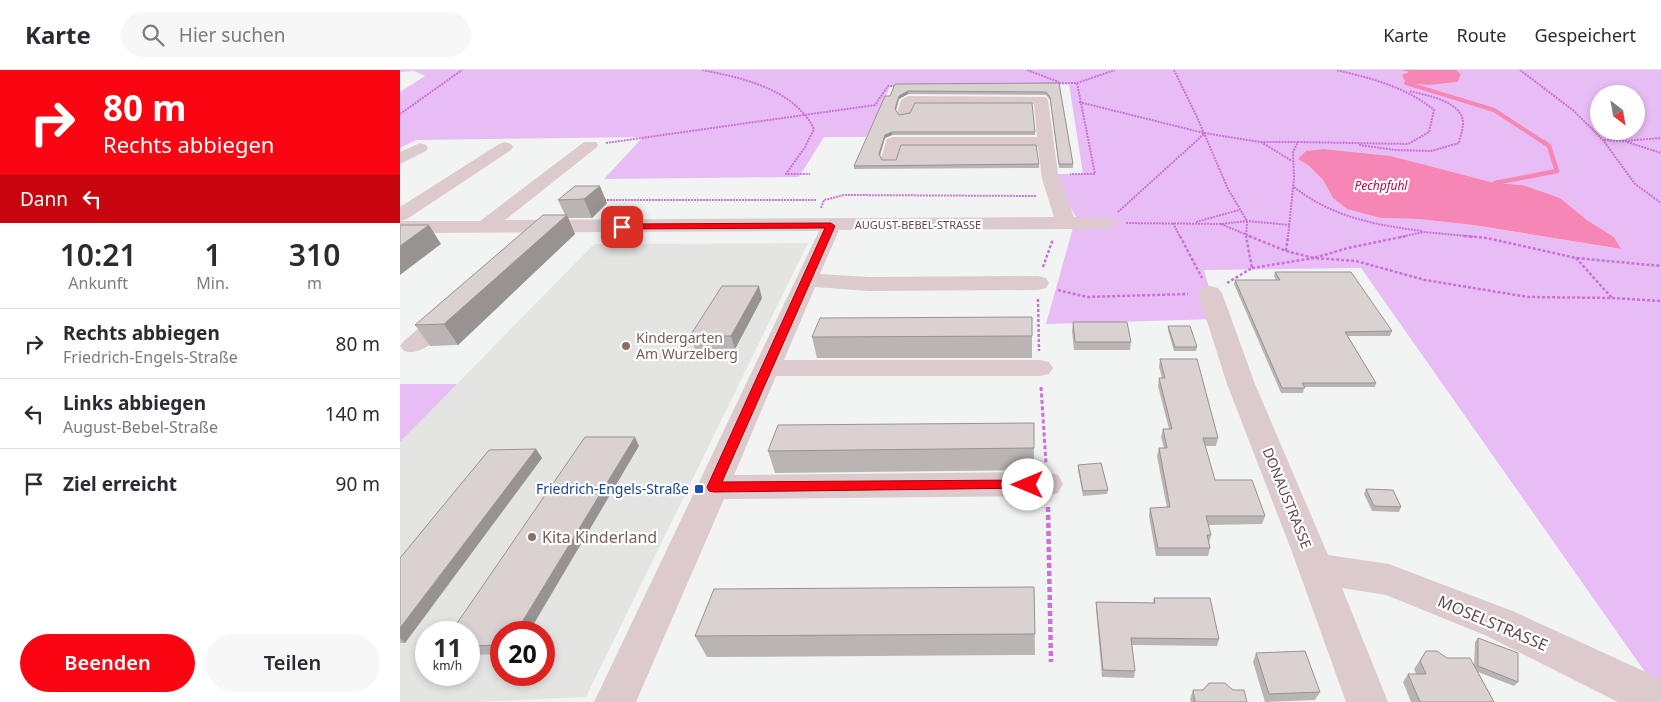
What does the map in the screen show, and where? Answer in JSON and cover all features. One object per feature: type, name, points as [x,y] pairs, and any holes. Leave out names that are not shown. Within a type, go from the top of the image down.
[{"type":"street","points":[[892,139],[908,100],[1041,100],[1055,196],[1065,218],[1060,224]]},
{"type":"street","points":[[892,139],[913,127]]},
{"type":"street","points":[[1025,127],[1046,143]]},
{"type":"street","points":[[892,139],[1046,143]]},
{"type":"street","points":[[892,139],[909,158]]},
{"type":"street","points":[[1028,158],[1046,143]]},
{"type":"street","points":[[484,227],[590,145]]},
{"type":"street","points":[[400,215],[504,147]]},
{"type":"street","points":[[400,159],[420,148]]},
{"type":"street","points":[[615,702],[807,280],[822,213]]},
{"type":"street","name":"AUGUST-BEBEL-STRASSE","points":[[400,227],[544,227],[822,213],[1060,224],[1105,224]]},
{"type":"street","points":[[400,244],[424,227]]},
{"type":"street","points":[[527,244],[544,227]]},
{"type":"street","points":[[807,280],[869,284],[1038,283]]},
{"type":"street","name":"DONAUSTRASSE","points":[[1210,293],[1220,327],[1247,401],[1316,568],[1367,702]]},
{"type":"street","points":[[413,346],[463,301]]},
{"type":"street","points":[[766,368],[1040,368]]},
{"type":"street","points":[[714,487],[1047,484]]},
{"type":"street","name":"MOSELSTRASSE","points":[[1316,568],[1389,580],[1501,624],[1661,700]]},
{"type":"path","points":[[400,114],[462,70]]},
{"type":"path","points":[[702,70],[765,88],[793,101],[812,121],[814,129],[806,147],[786,174],[810,174]]},
{"type":"path","points":[[1027,70],[1062,83]]},
{"type":"path","points":[[1014,84],[1077,82],[1115,70]]},
{"type":"path","points":[[1174,70],[1204,133],[1214,159],[1239,210],[1247,220],[1245,232],[1252,268]]},
{"type":"path","points":[[1336,70],[1440,99],[1458,110],[1462,122],[1459,143],[1431,151],[1395,150],[1346,143]]},
{"type":"path","points":[[1520,70],[1574,111],[1590,127]]},
{"type":"path","points":[[1046,143],[1095,174],[1079,102],[1077,82]]},
{"type":"path","points":[[590,145],[875,106],[888,86],[907,86]]},
{"type":"path","points":[[1079,102],[1204,133],[1260,142],[1408,144],[1429,132],[1434,110],[1418,97],[1396,87]]},
{"type":"path","points":[[1105,224],[1204,133]]},
{"type":"path","points":[[1603,140],[1624,141],[1661,138]]},
{"type":"path","points":[[1603,140],[1635,184],[1661,203]]},
{"type":"path","points":[[1624,141],[1661,153]]},
{"type":"path","points":[[1260,142],[1293,161]]},
{"type":"path","points":[[1286,250],[1293,186],[1293,152],[1298,142]]},
{"type":"path","points":[[1293,186],[1317,204],[1343,216],[1366,223],[1424,232],[1486,238],[1576,258],[1661,266]]},
{"type":"path","points":[[601,200],[822,213],[824,200],[844,196],[1055,196]]},
{"type":"path","points":[[1191,223],[1239,210]]},
{"type":"path","points":[[1105,224],[1221,224],[1247,220],[1290,225]]},
{"type":"path","points":[[1051,662],[1047,484],[1040,368],[1038,283],[1060,224]]},
{"type":"path","points":[[1173,224],[1210,293]]},
{"type":"path","points":[[1221,224],[1286,250],[1314,258],[1356,261],[1426,280],[1528,298],[1612,298],[1661,301]]},
{"type":"path","points":[[1038,283],[1042,286],[1086,298],[1210,293],[1252,268],[1314,258],[1348,248],[1424,232]]},
{"type":"path","points":[[1576,258],[1612,298]]},
{"type":"shaded area","points":[[400,70],[1401,70],[1410,72],[1430,85],[1458,82],[1461,74],[1456,70],[1661,70],[1661,685],[1650,679],[1361,268],[1204,270],[1218,319],[1046,324],[1076,217],[1051,174],[1083,174],[1069,84],[890,87],[866,137],[824,137],[799,177],[604,179],[643,137],[416,140],[400,148],[400,92],[425,76],[414,71],[400,72]],"holes":[[[1324,149],[1391,156],[1495,183],[1523,185],[1560,198],[1587,220],[1614,237],[1620,249],[1473,225],[1418,219],[1381,218],[1333,198],[1323,180],[1308,165]]]},
{"type":"shaded area","name":"Kita Kinderland","points":[[808,243],[586,697],[476,702],[400,702],[400,442],[594,244]]},
{"type":"shaded area","points":[[400,384],[457,384],[400,442]]},
{"type":"water","points":[[1401,70],[1456,70],[1461,74],[1458,82],[1430,85],[1406,83],[1402,75],[1409,72]]},
{"type":"water","name":"Pechpfuhl","points":[[1324,149],[1391,156],[1495,183],[1523,185],[1560,198],[1587,220],[1614,237],[1621,249],[1473,225],[1418,219],[1381,218],[1347,209],[1333,198],[1323,180],[1308,165],[1298,159],[1306,151]]},
{"type":"building","points":[[1059,83],[1073,164],[1059,164],[1050,97],[1046,92],[908,91],[899,96],[895,109],[899,115],[910,113],[915,103],[1032,103],[1035,132],[892,132],[885,135],[879,154],[882,160],[896,160],[901,145],[1036,145],[1039,164],[854,166],[885,96],[890,96],[895,84]]},
{"type":"building","points":[[575,186],[600,186],[584,199],[558,200]]},
{"type":"building","points":[[543,215],[567,215],[444,324],[415,325]]},
{"type":"building","points":[[400,225],[429,225],[400,246]]},
{"type":"building","points":[[1275,272],[1351,272],[1392,331],[1345,332],[1376,383],[1302,383],[1305,388],[1282,388],[1235,280],[1280,280]]},
{"type":"building","points":[[722,286],[759,286],[731,336],[690,336]]},
{"type":"building","points":[[1032,317],[1032,336],[812,337],[820,318]]},
{"type":"building","points":[[1073,322],[1127,322],[1131,342],[1075,342]]},
{"type":"building","points":[[1168,326],[1190,326],[1197,347],[1175,347]]},
{"type":"building","points":[[1160,359],[1197,359],[1218,438],[1203,438],[1215,480],[1252,480],[1265,516],[1206,516],[1211,535],[1207,535],[1210,548],[1158,548],[1150,508],[1170,507],[1159,448],[1167,448],[1163,429],[1172,429],[1159,378],[1165,378]]},
{"type":"building","points":[[1034,423],[1034,448],[768,451],[778,425]]},
{"type":"building","points":[[585,437],[635,437],[523,621],[490,621],[490,645],[480,646],[480,621],[459,621]]},
{"type":"building","points":[[536,449],[400,628],[400,558],[489,450]]},
{"type":"building","points":[[1101,463],[1108,490],[1083,491],[1078,465]]},
{"type":"building","points":[[1366,489],[1393,490],[1401,507],[1374,506]]},
{"type":"building","points":[[1034,587],[1035,634],[695,636],[714,589]]},
{"type":"building","points":[[1154,598],[1210,598],[1219,639],[1131,638],[1135,671],[1103,670],[1096,602],[1155,603]]},
{"type":"building","points":[[1478,638],[1518,653],[1518,682],[1478,666]]},
{"type":"building","points":[[1305,651],[1320,692],[1269,694],[1256,653]]},
{"type":"building","points":[[1426,651],[1437,651],[1447,658],[1470,658],[1494,702],[1420,702],[1408,674],[1426,674],[1420,661]]},
{"type":"building","points":[[1209,683],[1225,683],[1233,690],[1244,690],[1247,702],[1195,702],[1193,690],[1203,690]]},
{"type":"waterway","points":[[1406,83],[1494,110],[1546,144]]},
{"type":"waterway","points":[[1495,183],[1557,171],[1549,146],[1544,142]]},
{"type":"place","name":"Kindergarten Am Wurzelberg","points":[[626,346]]},
{"type":"place","name":"Friedrich-Engels-Straße","points":[[699,489]]},
{"type":"place","name":"Kita Kinderland","points":[[532,537]]},
{"type":"route","points":[[622,227],[831,226],[714,487],[1028,485]]}]
